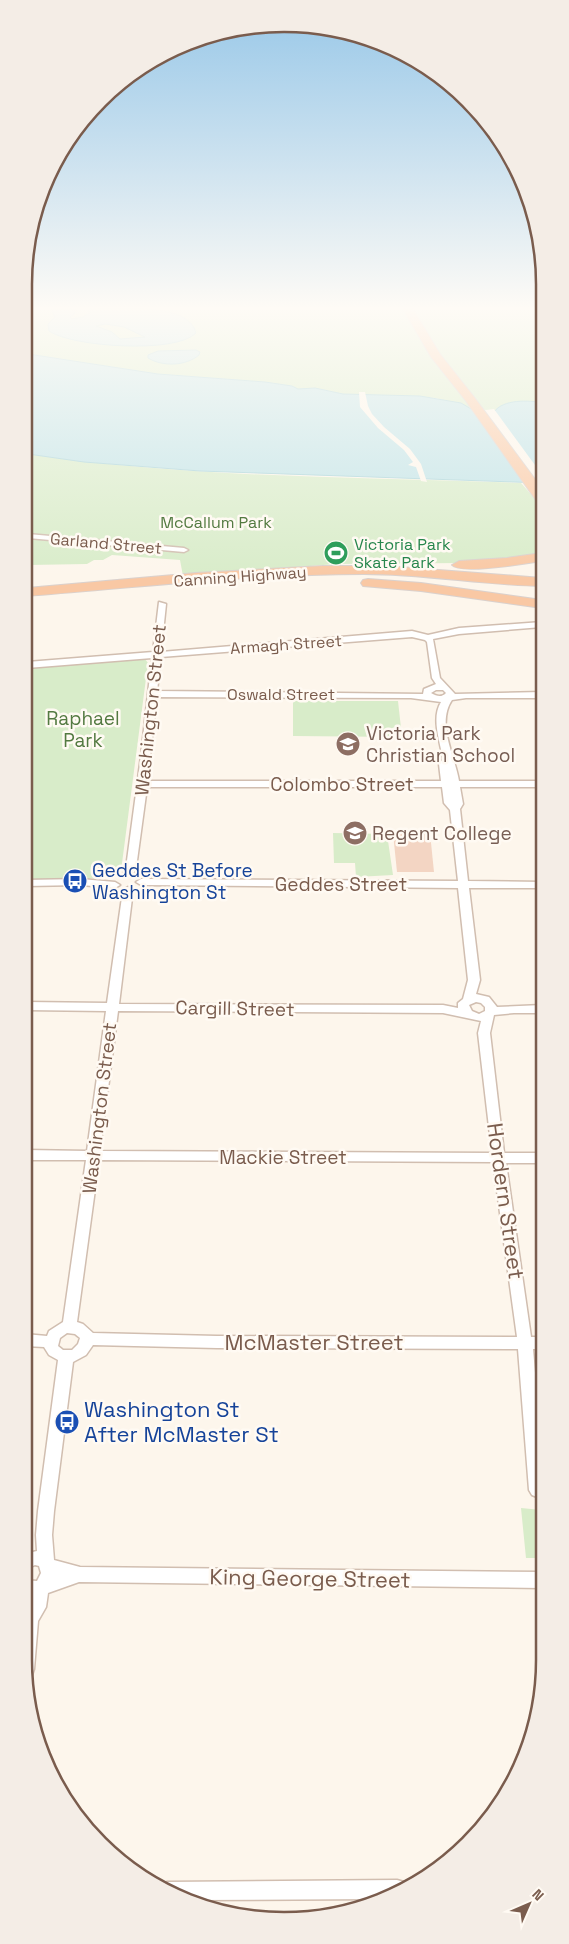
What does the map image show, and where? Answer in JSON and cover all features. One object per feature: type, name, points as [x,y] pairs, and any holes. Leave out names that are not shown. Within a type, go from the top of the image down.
[{"type":"highway","points":[[477,400],[536,482]]},
{"type":"highway","points":[[290,572],[328,567],[476,564],[536,557]]},
{"type":"highway","name":"Canning Highway","points":[[32,592],[290,572],[405,571],[536,582]]},
{"type":"highway","points":[[335,579],[421,587],[536,603]]},
{"type":"highway","name":"Canning Highway","points":[[32,599],[335,579],[400,579],[536,588]]},
{"type":"street","name":"Garland Street","points":[[32,536],[184,550]]},
{"type":"street","name":"Washington Street","points":[[128,874],[131,868],[142,784],[158,654],[162,604]]},
{"type":"street","name":"Armagh Street","points":[[32,665],[412,634],[428,638],[459,631],[536,625]]},
{"type":"street","points":[[428,638],[431,642],[436,678],[431,694],[441,709]]},
{"type":"street","points":[[436,678],[447,693],[466,695],[536,695]]},
{"type":"street","points":[[447,693],[441,709],[441,724],[448,760],[444,764],[451,784],[449,803],[454,809],[474,980],[469,1009]]},
{"type":"street","name":"Oswald Street","points":[[152,694],[410,695],[447,693]]},
{"type":"street","name":"Colombo Street","points":[[142,784],[536,784]]},
{"type":"street","points":[[32,883],[116,881],[128,874],[138,876],[141,882],[135,888],[128,890],[121,889],[116,881]]},
{"type":"street","name":"Geddes Street","points":[[141,882],[536,885]]},
{"type":"street","name":"Washington Street","points":[[69,1326],[128,890]]},
{"type":"street","points":[[474,980],[488,1008]]},
{"type":"street","points":[[469,1009],[475,998],[488,1008]]},
{"type":"street","name":"Cargill Street","points":[[32,1006],[214,1009],[469,1009]]},
{"type":"street","name":"Hordern Street","points":[[488,1008],[484,1033],[499,1158],[525,1342],[536,1478]]},
{"type":"street","points":[[469,1009],[536,1009]]},
{"type":"street","name":"Hordern Street","points":[[469,1009],[484,1033]]},
{"type":"street","name":"Mackie Street","points":[[32,1155],[536,1158]]},
{"type":"street","points":[[69,1326],[82,1330],[87,1339],[83,1350],[75,1356],[66,1357],[56,1354],[51,1346],[51,1342],[56,1332],[69,1326]]},
{"type":"street","name":"McMaster Street","points":[[87,1339],[217,1342],[536,1343]]},
{"type":"street","points":[[32,1341],[51,1342]]},
{"type":"street","points":[[33,1588],[50,1576],[44,1535],[66,1357]]},
{"type":"street","points":[[32,1554],[44,1535]]},
{"type":"street","name":"King George Street","points":[[32,1560],[37,1559],[80,1575]]},
{"type":"street","name":"King George Street","points":[[33,1588],[80,1575],[536,1580]]},
{"type":"street","points":[[185,1891],[388,1889]]},
{"type":"green space","points":[[441,400],[536,400],[536,403],[509,403],[494,412],[473,410]]},
{"type":"green space","name":"McCallum Park","points":[[32,455],[89,462],[212,472],[336,478],[521,483],[536,500],[536,555],[463,563],[336,564],[183,576],[180,560],[112,555],[103,560],[94,560],[87,564],[32,565]]},
{"type":"green space","name":"Raphael Park","points":[[140,658],[145,659],[148,663],[121,871],[117,875],[106,878],[32,880],[32,668]]},
{"type":"green space","points":[[293,701],[398,701],[402,737],[293,736]]},
{"type":"green space","points":[[333,833],[387,834],[393,875],[356,877],[355,863],[334,863]]},
{"type":"green space","points":[[521,1508],[536,1510],[536,1558],[526,1558]]},
{"type":"water","points":[[32,400],[442,400],[461,403],[473,410],[494,412],[503,405],[510,403],[536,402],[536,483],[200,471],[84,462],[32,455]]},
{"type":"pier","points":[[360,400],[367,400],[372,414],[410,449],[421,464],[427,482],[421,481],[416,467],[408,465],[413,462],[404,450],[378,428],[360,407]]},
{"type":"pier","points":[[469,405],[486,410],[494,409],[536,466],[536,486],[525,485]]},
{"type":"building","points":[[393,833],[430,833],[434,872],[397,872]]},
{"type":"place","name":"Victoria Park Skate Park","points":[[336,553]]},
{"type":"place","name":"Victoria Park Christian School","points":[[348,744]]},
{"type":"place","name":"Regent College","points":[[355,833]]},
{"type":"place","name":"Geddes St Before Washington St","points":[[75,881]]},
{"type":"place","name":"Washington St After McMaster St","points":[[67,1422]]}]
